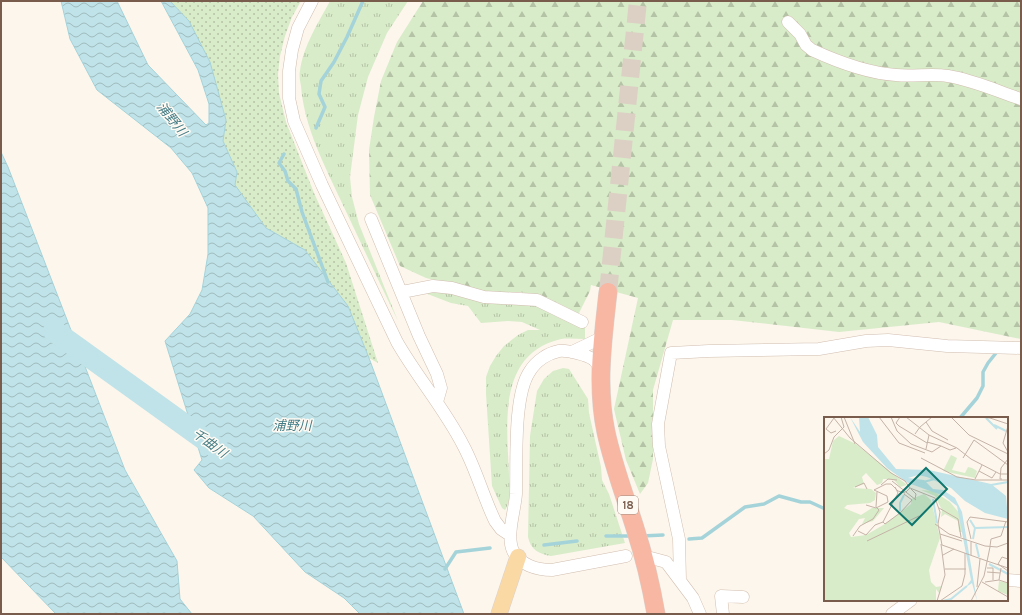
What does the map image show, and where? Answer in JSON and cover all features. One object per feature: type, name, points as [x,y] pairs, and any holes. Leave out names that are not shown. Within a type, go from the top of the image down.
[{"type":"highway","name":"18","points":[[608,292],[600,367],[605,431],[614,465],[636,529],[653,594],[656,614]]},
{"type":"main road","points":[[499,614],[518,557]]},
{"type":"street","points":[[312,1],[298,28],[288,71],[289,98],[294,121],[310,159],[397,342],[464,446],[495,521],[501,529],[510,535]]},
{"type":"street","points":[[788,22],[800,34],[812,50],[872,72],[895,75],[917,76],[934,74],[950,76],[1021,99]]},
{"type":"street","points":[[371,219],[439,381],[441,388],[437,402]]},
{"type":"street","points":[[402,292],[433,286],[452,288],[484,297],[537,300],[582,322]]},
{"type":"street","points":[[572,352],[599,339],[604,333]]},
{"type":"street","points":[[680,580],[679,539],[659,446],[658,424],[671,353],[819,349],[866,341],[888,340],[947,346],[1021,348]]},
{"type":"street","points":[[600,367],[594,360],[562,350],[552,352],[540,360],[530,370],[524,382],[519,410],[516,495],[510,535],[511,544],[514,552],[525,564],[534,568],[552,570],[626,556]]},
{"type":"street","points":[[650,558],[666,562],[693,598],[700,614]]},
{"type":"street","points":[[1008,580],[1021,581]]},
{"type":"street","points":[[723,614],[721,596],[743,597]]},
{"type":"street","points":[[892,614],[910,601]]},
{"type":"green space","points":[[170,1],[301,1],[292,17],[280,56],[278,74],[279,93],[286,122],[299,155],[314,193],[346,263],[378,363],[369,358],[348,306],[305,250],[266,228],[235,185],[237,172],[223,141],[226,120],[189,21]]},
{"type":"green space","points":[[330,1],[408,1],[387,33],[368,77],[358,115],[350,177],[352,197],[359,224],[398,321],[322,161],[306,116],[300,76],[304,52]]},
{"type":"green space","points":[[423,1],[1021,1],[1021,339],[939,322],[839,332],[732,320],[673,320],[653,390],[653,459],[648,483],[640,494],[626,460],[614,409],[638,298],[591,285],[590,291],[578,315],[549,301],[521,292],[485,292],[426,278],[400,266],[370,195],[369,150],[381,81],[397,42]]},
{"type":"green space","points":[[429,291],[536,303],[585,326],[585,339],[561,339],[540,347],[526,359],[516,375],[510,393],[508,413],[507,434],[510,492],[509,502],[505,510],[502,508],[492,486],[486,377],[490,366],[504,346],[518,335],[528,330],[540,330],[522,322],[508,321],[481,323],[468,306],[451,303],[425,293]]},
{"type":"green space","points":[[563,368],[569,369],[588,399],[589,413],[601,467],[602,480],[609,494],[625,543],[551,556],[536,551],[531,545],[528,537],[530,436],[537,391],[544,379],[553,371]]},
{"type":"water","name":"浦野川","points":[[61,1],[117,1],[148,65],[206,125],[209,123],[209,104],[198,70],[161,1],[170,1],[189,21],[210,62],[226,120],[223,141],[237,172],[235,185],[266,228],[305,250],[348,306],[369,358],[464,614],[360,614],[344,598],[305,572],[253,516],[209,488],[194,470],[202,460],[165,341],[190,314],[202,290],[208,254],[208,208],[192,173],[171,148],[97,90],[70,39]]},
{"type":"water","points":[[1,152],[125,470],[177,561],[180,599],[192,614],[56,614],[1,557]]},
{"type":"waterway","points":[[316,128],[325,107],[319,94],[321,81],[334,62],[363,1]]},
{"type":"waterway","points":[[284,154],[279,163],[285,171],[288,181],[296,189],[302,212],[328,282]]},
{"type":"waterway","name":"千曲川","points":[[54,331],[218,449]]},
{"type":"waterway","points":[[961,417],[977,398],[983,386],[983,372],[996,353]]},
{"type":"waterway","points":[[689,539],[702,538],[745,507],[764,504],[779,496],[801,502],[810,502],[824,508]]},
{"type":"waterway","points":[[642,536],[663,535]]},
{"type":"waterway","points":[[606,536],[632,536]]},
{"type":"waterway","points":[[544,545],[577,541]]},
{"type":"waterway","points":[[445,569],[456,552],[490,548]]},
{"type":"tunnel","points":[[608,292],[638,1]]}]
